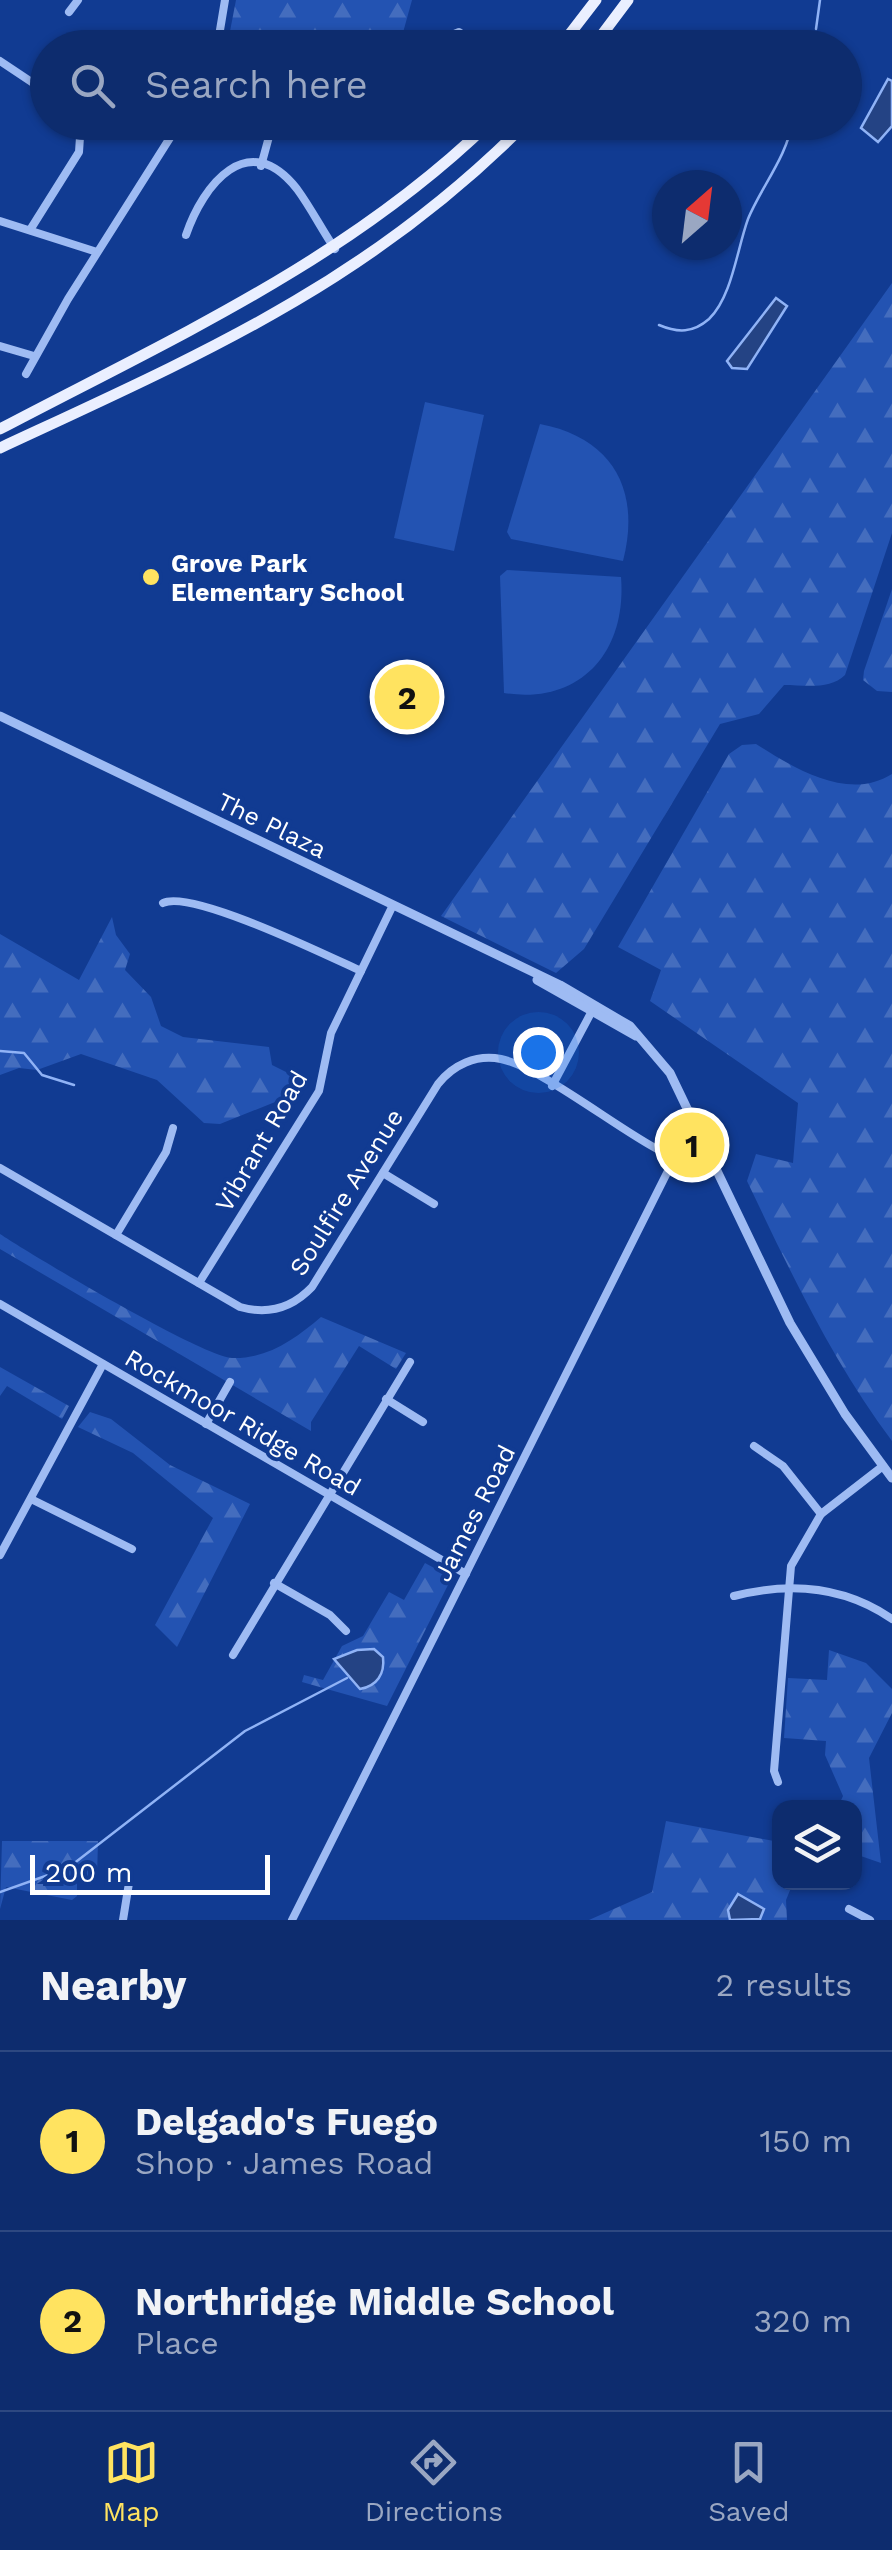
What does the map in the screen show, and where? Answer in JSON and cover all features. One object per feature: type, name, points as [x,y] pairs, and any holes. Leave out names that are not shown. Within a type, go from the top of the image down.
[{"type":"main road","points":[[573,30],[596,0]]},
{"type":"main road","points":[[606,30],[628,0]]},
{"type":"main road","points":[[0,429],[250,300],[335,249],[417,189],[470,140]]},
{"type":"main road","points":[[0,448],[302,301],[416,223],[507,140]]},
{"type":"street","points":[[69,12],[78,0]]},
{"type":"street","points":[[220,30],[225,0]]},
{"type":"street","points":[[0,61],[30,81]]},
{"type":"street","points":[[30,230],[79,152],[80,140]]},
{"type":"street","points":[[26,374],[169,140]]},
{"type":"street","points":[[261,166],[268,140]]},
{"type":"street","points":[[186,235],[197,204],[213,180],[238,166],[261,166],[296,189],[335,249]]},
{"type":"street","points":[[0,221],[98,252]]},
{"type":"street","points":[[0,346],[34,356]]},
{"type":"street","name":"The Plaza","points":[[0,716],[597,1004],[639,1037],[670,1073],[790,1323],[892,1478]]},
{"type":"street","points":[[163,904],[178,900],[262,926],[360,971]]},
{"type":"street","name":"Vibrant Road","points":[[199,1284],[319,1091],[332,1033],[393,905]]},
{"type":"street","name":"The Plaza","points":[[526,972],[639,1037]]},
{"type":"street","points":[[552,1086],[592,1011]]},
{"type":"street","name":"Soulfire Avenue","points":[[0,1168],[247,1309],[276,1310],[296,1301],[316,1281],[438,1084],[459,1065],[479,1058],[500,1059],[660,1150]]},
{"type":"street","name":"James Road","points":[[292,1920],[686,1135],[696,1127]]},
{"type":"street","points":[[116,1235],[168,1146],[173,1128]]},
{"type":"street","points":[[383,1173],[434,1204]]},
{"type":"street","name":"Rockmoor Ridge Road","points":[[0,1304],[466,1574]]},
{"type":"street","points":[[233,1655],[410,1362]]},
{"type":"street","points":[[0,1556],[102,1364]]},
{"type":"street","points":[[206,1424],[230,1382]]},
{"type":"street","points":[[386,1399],[423,1422]]},
{"type":"street","points":[[754,1446],[783,1466],[821,1514]]},
{"type":"street","points":[[778,1782],[774,1771],[786,1588],[798,1547],[821,1514],[883,1466]]},
{"type":"street","points":[[31,1499],[132,1548]]},
{"type":"street","points":[[274,1583],[330,1615],[346,1631]]},
{"type":"street","points":[[734,1596],[786,1588],[840,1594],[892,1620]]},
{"type":"street","points":[[123,1920],[128,1883]]},
{"type":"street","points":[[849,1909],[870,1920]]},
{"type":"green space","points":[[236,0],[412,0],[404,30],[230,30]]},
{"type":"green space","points":[[892,283],[892,533],[845,675],[825,685],[784,685],[759,714],[720,724],[584,949],[556,973],[441,916]]},
{"type":"green space","points":[[425,402],[484,415],[454,551],[394,538]]},
{"type":"green space","points":[[540,424],[587,442],[604,455],[616,472],[628,512],[623,561],[511,539],[507,532]]},
{"type":"green space","points":[[507,570],[621,577],[621,604],[607,650],[576,681],[531,695],[504,693],[500,576]]},
{"type":"green space","points":[[892,589],[892,692],[877,691],[863,680],[864,671]]},
{"type":"green space","points":[[756,744],[804,771],[840,783],[875,782],[892,774],[892,1441],[831,1347],[747,1181],[756,1154],[793,1163],[798,1103],[650,1001],[661,970],[618,947],[729,754],[742,745]]},
{"type":"green space","points":[[112,917],[116,935],[130,954],[125,970],[151,997],[161,1026],[183,1037],[269,1047],[272,1065],[292,1075],[295,1088],[290,1096],[220,1124],[204,1123],[157,1080],[81,1054],[37,1070],[19,1068],[0,1075],[0,934],[79,980]]},
{"type":"green space","points":[[0,1234],[118,1304],[188,1341],[232,1358],[269,1351],[321,1317],[406,1353],[396,1369],[359,1346],[311,1422],[311,1431],[0,1249]]},
{"type":"green space","points":[[0,1367],[69,1406],[62,1419],[7,1386],[0,1396]]},
{"type":"green space","points":[[90,1412],[111,1419],[170,1465],[250,1504],[177,1647],[155,1625],[213,1518],[133,1453],[78,1427]]},
{"type":"green space","points":[[425,1563],[447,1575],[449,1583],[387,1706],[302,1682],[304,1675],[323,1680],[342,1646],[363,1636],[389,1592],[404,1600]]},
{"type":"green space","points":[[829,1650],[866,1663],[892,1689],[892,1713],[869,1758],[881,1863],[862,1856],[862,1800],[841,1800],[843,1796],[825,1755],[826,1741],[784,1738],[788,1678],[827,1680]]},
{"type":"green space","points":[[666,1821],[772,1841],[772,1890],[790,1890],[786,1900],[787,1920],[589,1920],[652,1892]]},
{"type":"green space","points":[[2,1841],[98,1841],[97,1877],[77,1877],[77,1896],[72,1900],[6,1887],[0,1909]]},
{"type":"shaded area","points":[[888,79],[892,81],[892,126],[878,142],[862,126]]},
{"type":"shaded area","points":[[776,298],[787,306],[747,369],[732,368],[727,361]]},
{"type":"shaded area","points":[[374,1649],[383,1657],[381,1674],[371,1685],[360,1689],[334,1659],[357,1650]]},
{"type":"shaded area","points":[[738,1894],[764,1909],[760,1919],[730,1920],[728,1910]]},
{"type":"waterway","points":[[816,29],[820,0]]},
{"type":"waterway","points":[[659,325],[691,329],[703,324],[717,310],[729,286],[748,219],[787,140]]},
{"type":"waterway","points":[[0,1051],[24,1053],[42,1075],[74,1085]]},
{"type":"waterway","points":[[0,1892],[68,1868],[245,1731],[347,1678]]},
{"type":"place","name":"Grove Park Elementary School","points":[[151,577]]},
{"type":"place","name":"Northridge Middle School","points":[[407,697]]},
{"type":"place","name":"Delgado's Fuego","points":[[692,1145]]}]
